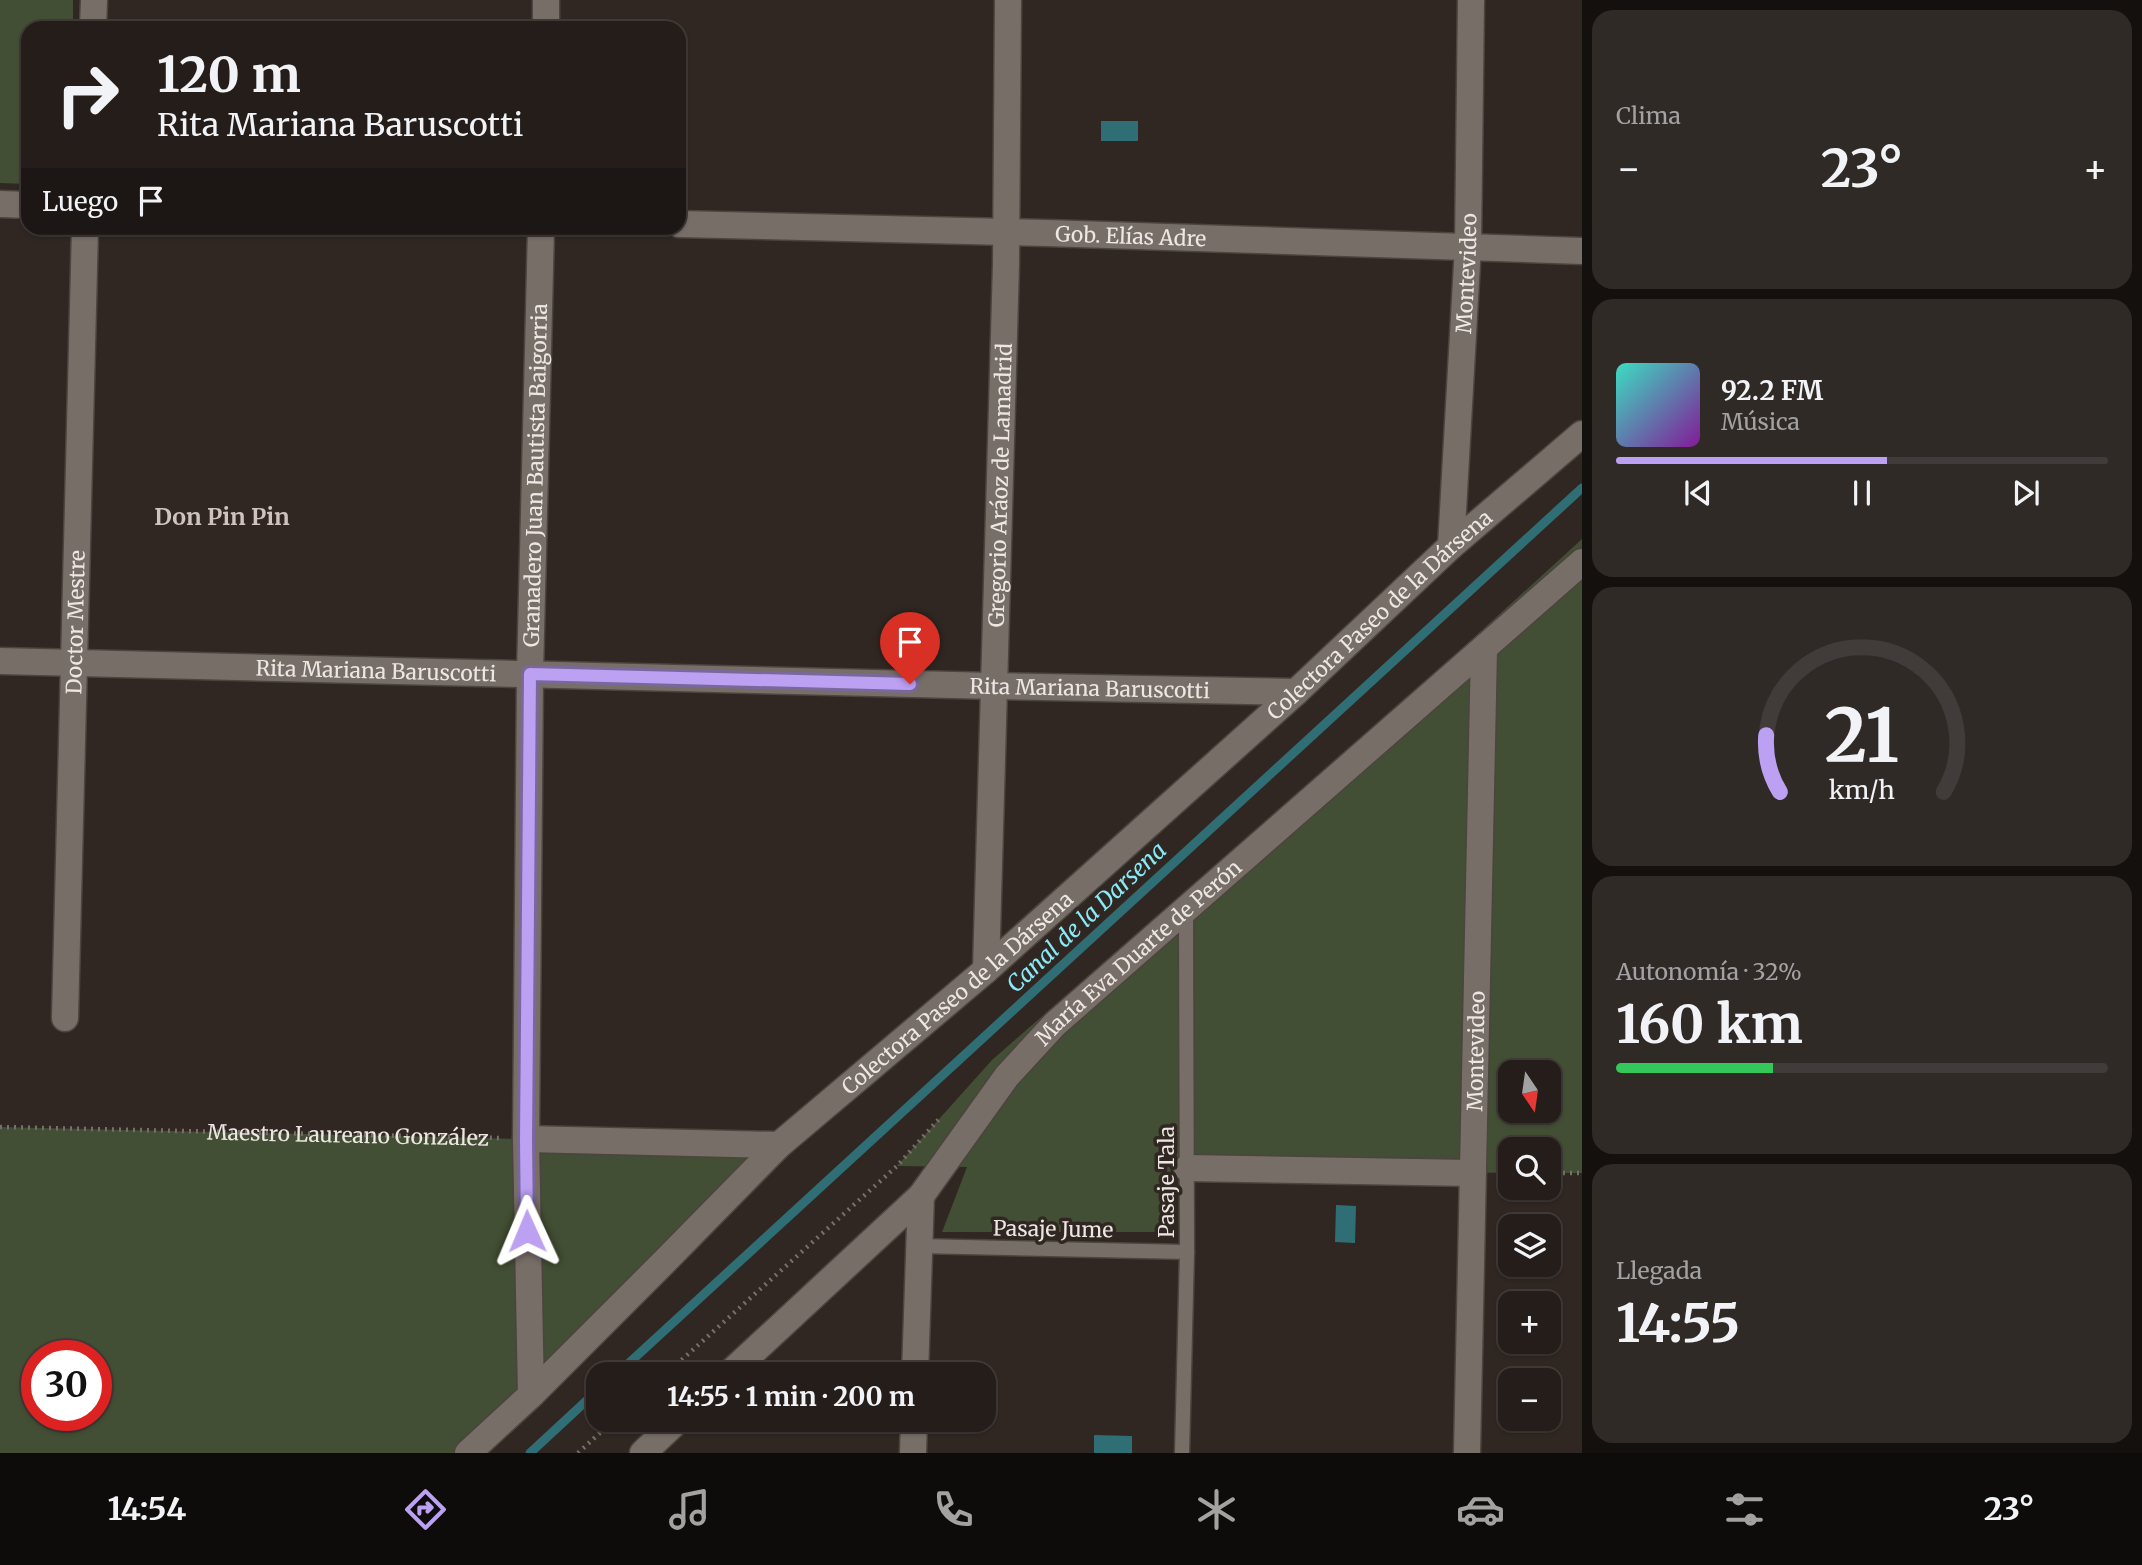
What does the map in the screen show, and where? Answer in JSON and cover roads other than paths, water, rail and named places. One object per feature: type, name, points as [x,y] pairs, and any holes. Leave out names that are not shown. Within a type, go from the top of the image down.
[{"type":"street","points":[[93,21],[94,0]]},
{"type":"street","points":[[546,0],[546,21]]},
{"type":"street","name":"Gregorio Aráoz de Lamadrid","points":[[986,970],[1007,232],[1008,0]]},
{"type":"street","name":"Montevideo","points":[[1451,546],[1468,246],[1471,0]]},
{"type":"street","points":[[0,204],[21,205]]},
{"type":"street","name":"Gob. Elías Adre","points":[[686,224],[1582,251]]},
{"type":"street","name":"Doctor Mestre","points":[[65,1018],[85,235]]},
{"type":"street","name":"Granadero Juan Bautista Baigorria","points":[[531,1395],[526,1139],[530,674],[541,235]]},
{"type":"street","name":"Colectora Paseo de la Dársena","points":[[468,1453],[531,1395],[779,1144],[986,970],[1296,692],[1451,546],[1582,433]]},
{"type":"street","name":"María Eva Duarte de Perón","points":[[742,1362],[921,1196],[1007,1076],[1046,1032],[1582,562]]},
{"type":"street","name":"Montevideo","points":[[1466,1453],[1484,649]]},
{"type":"street","name":"Rita Mariana Baruscotti","points":[[0,661],[1296,692]]},
{"type":"street","points":[[526,1139],[779,1144]]},
{"type":"street","points":[[1187,1168],[1472,1173]]},
{"type":"street","points":[[915,1362],[921,1196]]},
{"type":"street","points":[[643,1453],[666,1432]]},
{"type":"street","points":[[913,1453],[914,1432]]},
{"type":"lane","name":"Pasaje Tala","points":[[1182,1453],[1187,1252],[1186,911]]},
{"type":"lane","name":"Pasaje Jume","points":[[919,1246],[1187,1252]]},
{"type":"water","points":[[1101,121],[1138,121],[1138,141],[1101,141]]},
{"type":"water","points":[[1336,1205],[1356,1206],[1355,1243],[1335,1242]]},
{"type":"water","points":[[1094,1435],[1132,1436],[1132,1453],[1094,1453]]},
{"type":"waterway","name":"Canal de la Darsena","points":[[630,1362],[1582,488]]},
{"type":"waterway","name":"Canal de la Darsena","points":[[530,1453],[586,1401]]},
{"type":"district","name":"Don Pin Pin","points":[[222,516]]}]
